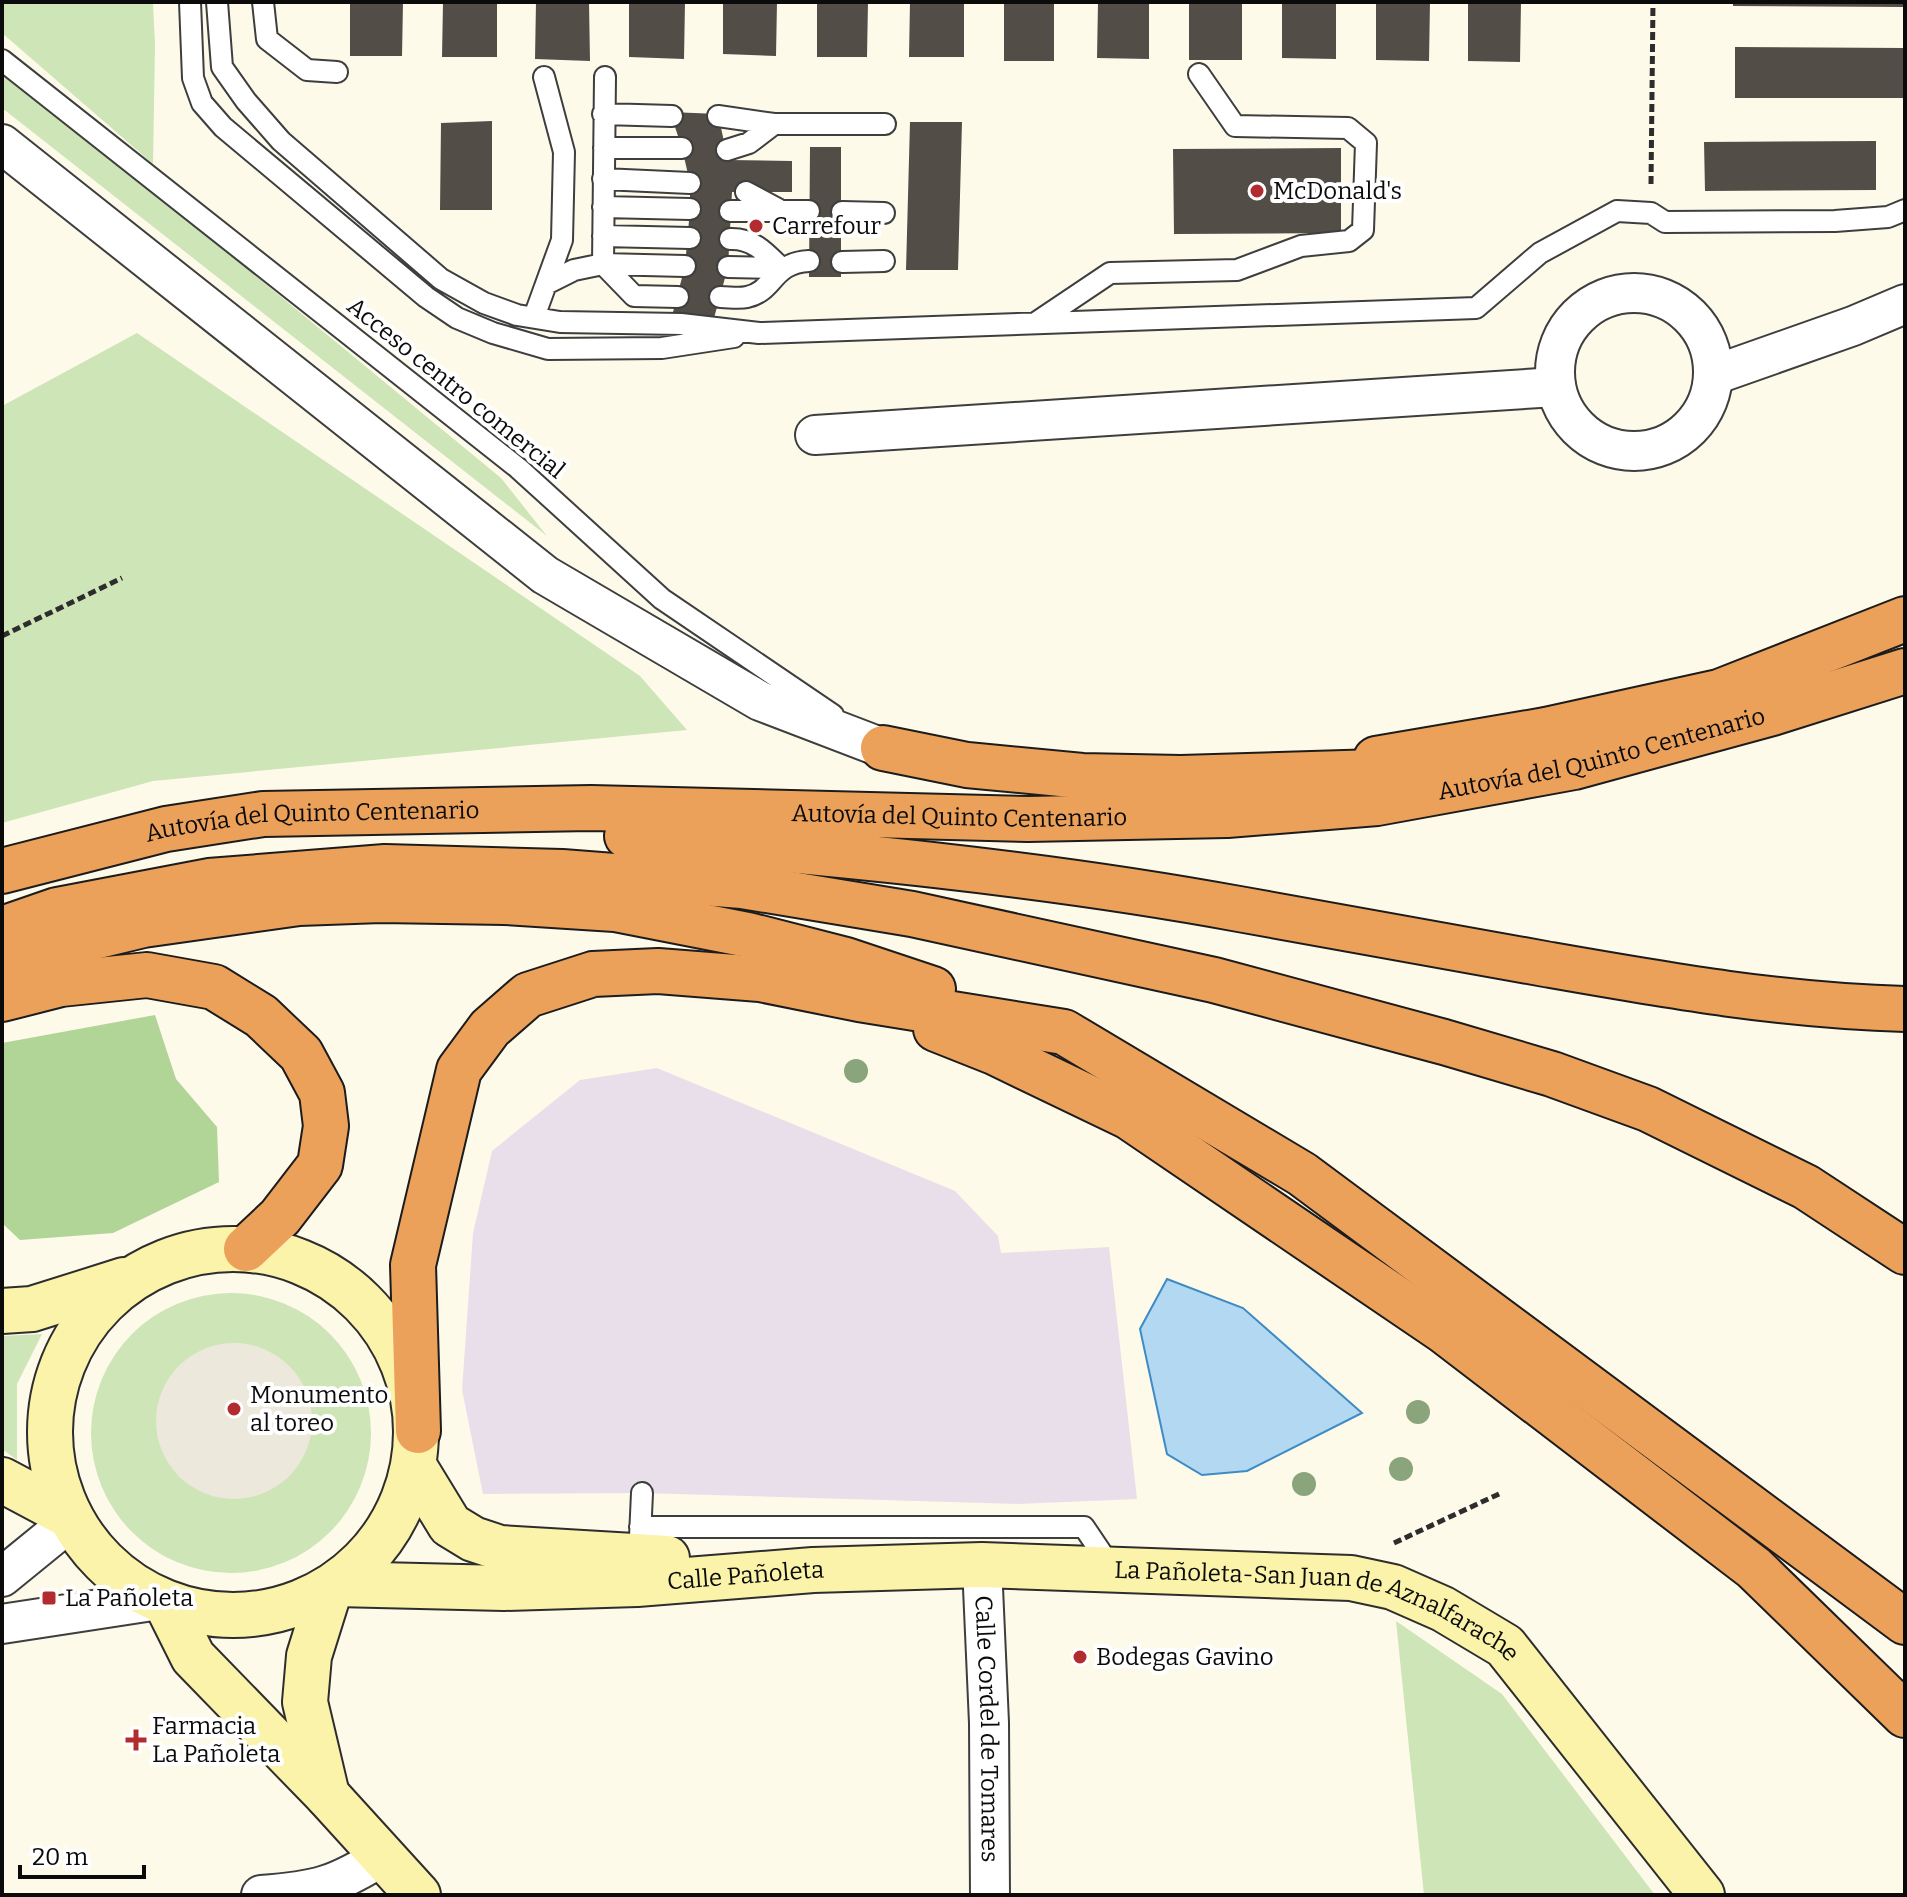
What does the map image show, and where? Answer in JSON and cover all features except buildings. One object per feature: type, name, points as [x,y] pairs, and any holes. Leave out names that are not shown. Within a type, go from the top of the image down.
[{"type":"highway","points":[[1181,778],[1400,757],[1546,730],[1719,692],[1905,619]]},
{"type":"highway","name":"Autovía del Quinto Centenario","points":[[2,871],[166,829],[263,814],[591,808],[1028,819],[1227,815],[1377,803],[1574,767],[1772,713],[1905,671]]},
{"type":"highway","points":[[1377,803],[1589,785],[1749,745],[1905,699]]},
{"type":"highway","points":[[883,748],[967,765],[1082,776],[1181,778],[1386,774],[1481,765],[1772,713]]},
{"type":"highway","points":[[263,814],[326,830],[576,832],[736,845],[1005,875],[1237,908],[1666,986],[1853,1008],[1905,1009]]},
{"type":"highway","points":[[2,929],[57,910],[209,881],[385,867],[562,872],[742,886],[912,914],[1214,980],[1552,1074],[1648,1109],[1806,1187],[1905,1252]]},
{"type":"highway","points":[[2,962],[143,925],[299,903],[381,900],[505,902],[615,909],[748,935],[846,960],[1064,1032],[1302,1174],[1905,1622]]},
{"type":"highway","points":[[416,1448],[413,1265],[459,1070],[490,1028],[528,995],[593,974],[658,971],[760,979],[859,999],[1064,1032]]},
{"type":"highway","points":[[2,999],[61,984],[147,975],[160,977],[214,987],[261,1016],[301,1054],[322,1093],[326,1126],[320,1165],[280,1217],[246,1249]]},
{"type":"highway","points":[[859,999],[994,1052],[1129,1117],[1444,1331],[1754,1568],[1905,1715]]},
{"type":"main road","points":[[2,1311],[32,1309],[134,1277],[187,1254],[246,1249],[299,1261],[347,1288],[385,1327],[409,1377],[416,1448],[404,1501],[387,1533],[364,1561],[333,1586],[290,1607],[249,1615],[207,1614],[163,1602],[106,1565],[70,1517],[50,1457],[51,1405],[66,1355],[94,1311],[134,1277]]},
{"type":"main road","name":"Calle Pañoleta","points":[[416,1448],[450,1525],[473,1539],[500,1548],[813,1570]]},
{"type":"main road","points":[[2,1480],[70,1517]]},
{"type":"main road","name":"Calle Pañoleta","points":[[333,1586],[504,1588],[639,1556]]},
{"type":"main road","name":"La Pañoleta-San Juan de Aznalfarache","points":[[813,1570],[982,1565],[1351,1578],[1393,1587],[1443,1609],[1505,1646],[1702,1895]]},
{"type":"main road","points":[[327,1795],[305,1702],[309,1656],[333,1586]]},
{"type":"main road","points":[[163,1602],[193,1657],[327,1795],[418,1895]]},
{"type":"street","points":[[2,144],[545,575],[760,701],[883,748]]},
{"type":"street","points":[[1621,293],[1644,293],[1667,299],[1687,312],[1702,330],[1711,352],[1714,375],[1709,400],[1695,422],[1676,440],[1652,449],[1627,451],[1602,444],[1580,431],[1564,411],[1556,387],[1554,362],[1562,337],[1576,317],[1596,302],[1621,293]]},
{"type":"street","points":[[1714,375],[1853,326],[1905,304]]},
{"type":"street","points":[[815,435],[1556,387]]},
{"type":"street","points":[[2,1577],[70,1517]]},
{"type":"street","name":"Calle Cordel de Tomares","points":[[982,1565],[989,1723],[990,1895]]},
{"type":"street","points":[[2,1624],[163,1602]]},
{"type":"street","points":[[261,1895],[321,1889],[348,1878],[383,1856]]},
{"type":"lane","points":[[190,2],[193,78],[202,103],[223,127],[426,297],[457,318],[493,333],[548,349],[662,348],[759,333],[1476,308],[1540,253],[1617,211],[1651,213],[1665,222],[1747,222],[1888,217],[1905,210]]},
{"type":"lane","points":[[217,2],[222,67],[246,101],[281,141],[441,279],[484,303],[517,315],[560,322],[681,324],[759,333]]},
{"type":"lane","points":[[263,2],[267,39],[307,70],[337,72]]},
{"type":"lane","name":"Acceso centro comercial","points":[[2,60],[518,468],[662,599],[883,748]]},
{"type":"lane","points":[[1037,322],[1110,273],[1237,270],[1301,246],[1349,241],[1363,230],[1366,143],[1348,128],[1235,126],[1199,74]]},
{"type":"lane","points":[[534,317],[562,240],[564,152],[544,77]]},
{"type":"lane","points":[[605,77],[603,264],[634,296],[678,297]]},
{"type":"lane","points":[[603,114],[672,116]]},
{"type":"lane","points":[[718,116],[774,124],[885,124]]},
{"type":"lane","points":[[727,150],[749,143],[774,124]]},
{"type":"lane","points":[[604,148],[682,148]]},
{"type":"lane","points":[[603,179],[690,183]]},
{"type":"lane","points":[[746,192],[783,211]]},
{"type":"lane","points":[[603,207],[690,209]]},
{"type":"lane","points":[[730,211],[809,211]]},
{"type":"lane","points":[[842,212],[884,213]]},
{"type":"lane","points":[[603,236],[690,238]]},
{"type":"lane","points":[[730,239],[744,239],[781,268]]},
{"type":"lane","points":[[720,297],[749,297],[766,286],[781,268],[793,262],[809,261]]},
{"type":"lane","points":[[842,262],[884,261]]},
{"type":"lane","points":[[546,284],[574,270],[603,264],[685,266]]},
{"type":"lane","points":[[728,267],[781,268]]},
{"type":"lane","points":[[642,1493],[639,1556],[1084,1527],[1112,1570]]},
{"type":"path","points":[[1651,213],[1653,2]]},
{"type":"path","points":[[2,636],[122,578]]},
{"type":"path","points":[[1386,1547],[1501,1493]]},
{"type":"shaded area","points":[[657,1068],[955,1191],[998,1236],[1001,1253],[1109,1247],[1137,1499],[1018,1504],[642,1493],[483,1494],[462,1390],[473,1233],[492,1151],[580,1080]]},
{"type":"shaded area","points":[[234,1343],[264,1349],[289,1366],[306,1391],[312,1421],[306,1451],[289,1476],[264,1493],[234,1499],[204,1493],[179,1476],[162,1451],[156,1421],[162,1391],[179,1366],[204,1349]]},
{"type":"green space","points":[[2,2],[153,2],[153,164],[2,33]]},
{"type":"green space","points":[[2,67],[501,478],[547,536],[2,108]]},
{"type":"green space","points":[[137,333],[640,676],[687,730],[153,781],[2,823],[2,406]]},
{"type":"green space","points":[[155,1015],[176,1079],[217,1127],[219,1182],[113,1233],[20,1240],[2,1223],[2,1043]]},
{"type":"green space","points":[[231,1293],[272,1299],[309,1317],[330,1334],[347,1355],[365,1392],[371,1433],[365,1474],[347,1511],[330,1532],[309,1549],[272,1567],[231,1573],[190,1567],[153,1549],[132,1532],[115,1511],[97,1474],[91,1433],[97,1392],[115,1355],[132,1334],[153,1317],[190,1299]]},
{"type":"green space","points":[[42,1334],[17,1384],[17,1460],[2,1449],[2,1336]]},
{"type":"green space","points":[[1396,1621],[1502,1694],[1655,1895],[1424,1895]]},
{"type":"water","points":[[1167,1279],[1243,1308],[1362,1413],[1247,1471],[1202,1475],[1167,1454],[1140,1329]]},
{"type":"place","name":"McDonald's","points":[[1257,191]]},
{"type":"place","name":"Carrefour","points":[[756,226]]},
{"type":"place","name":"Monumento al toreo","points":[[234,1409]]},
{"type":"place","name":"La Pañoleta","points":[[49,1598]]},
{"type":"place","name":"Bodegas Gavino","points":[[1080,1657]]},
{"type":"place","name":"Farmacia La Pañoleta","points":[[136,1740]]}]
